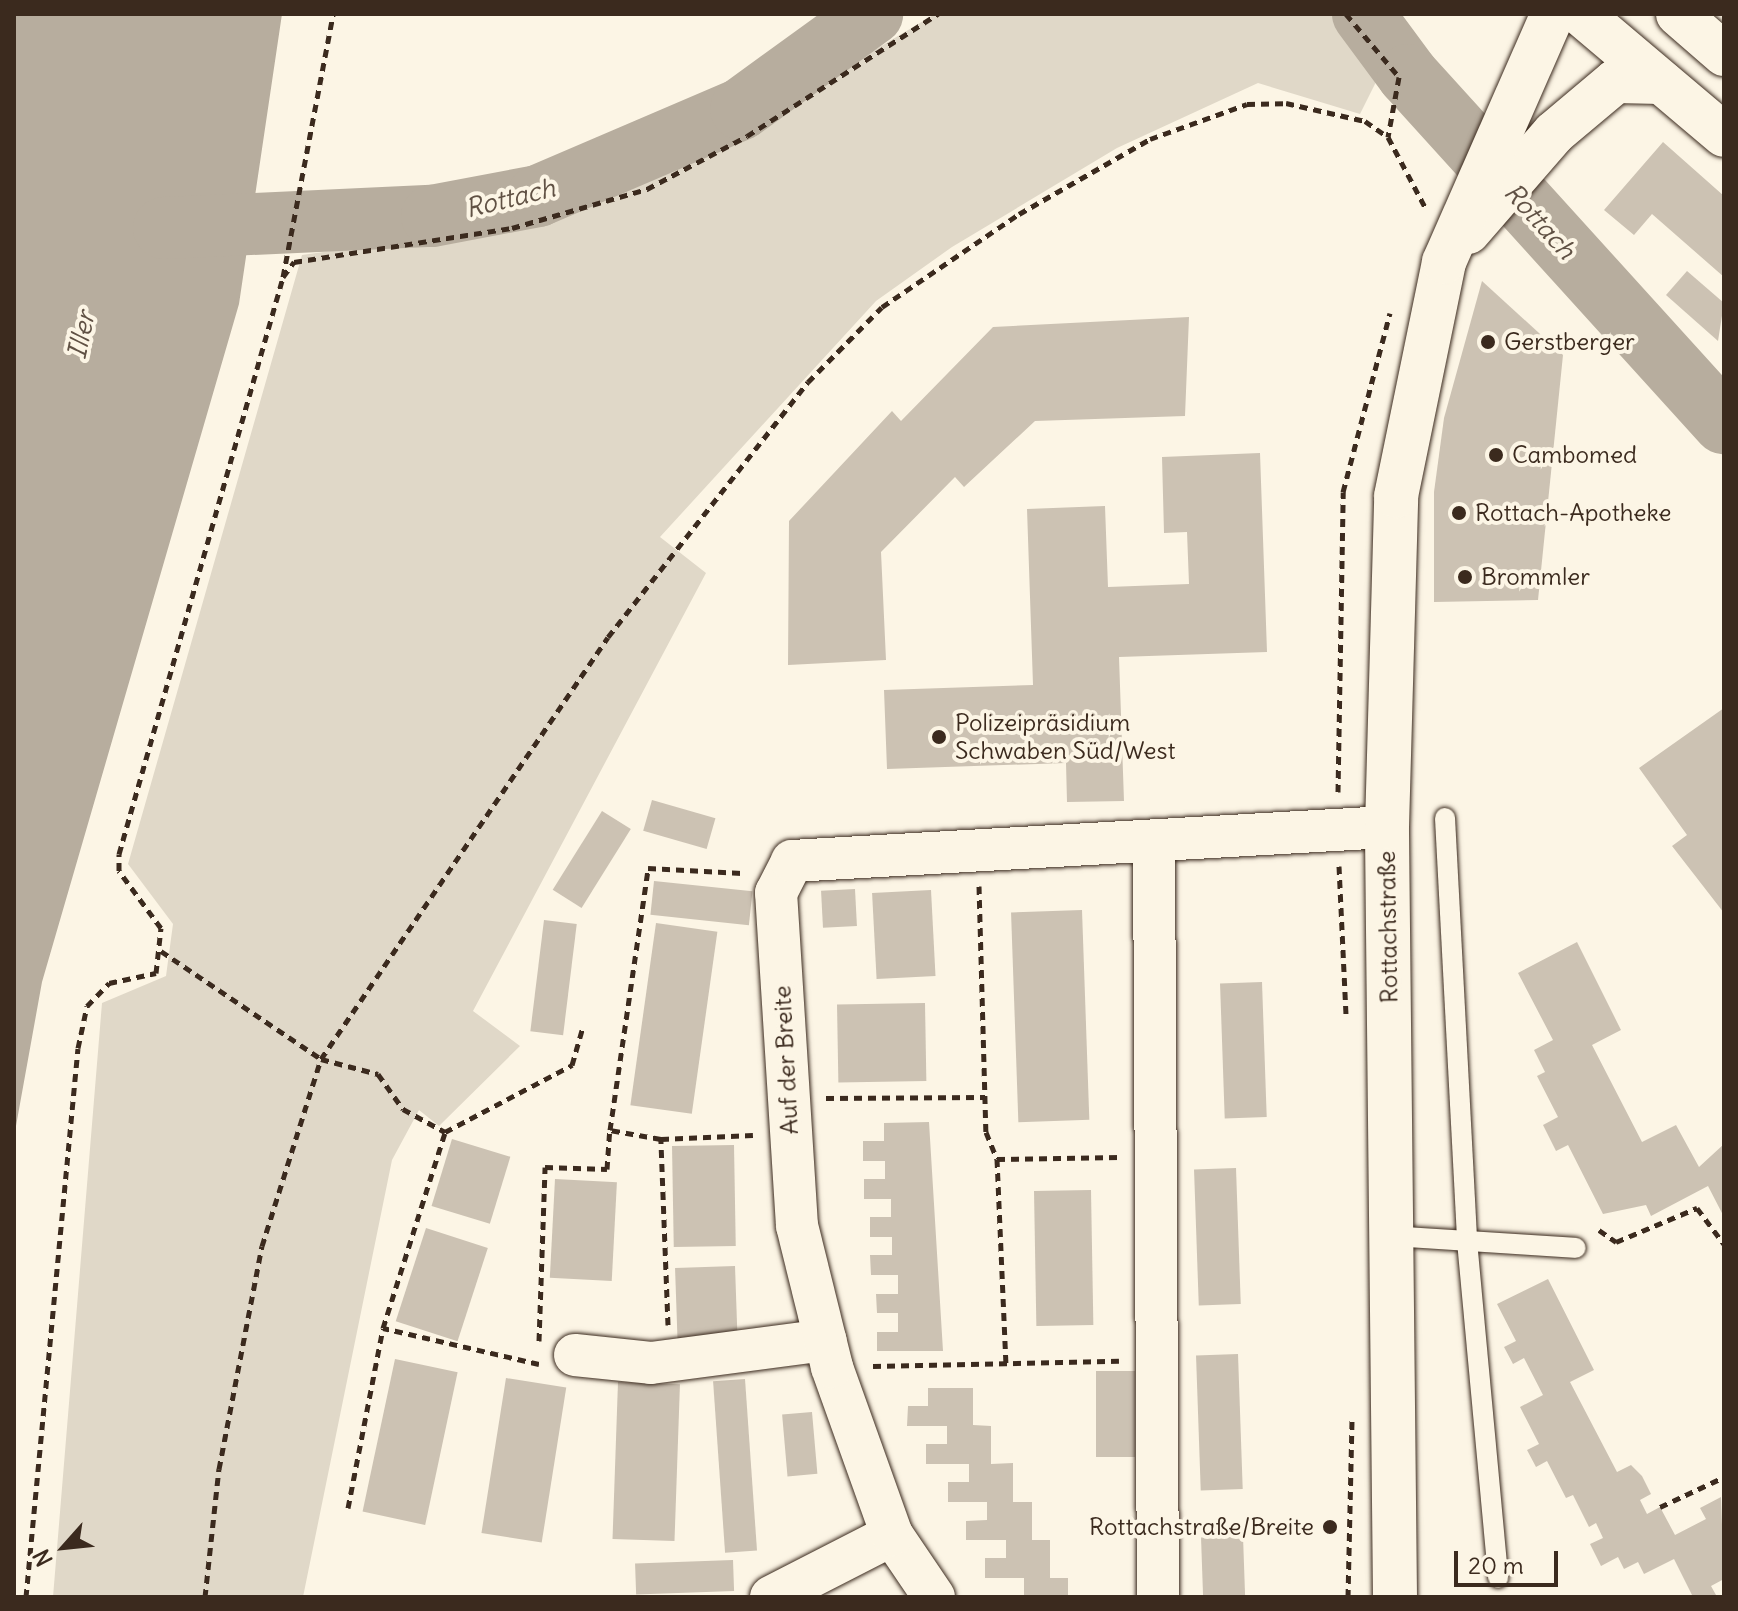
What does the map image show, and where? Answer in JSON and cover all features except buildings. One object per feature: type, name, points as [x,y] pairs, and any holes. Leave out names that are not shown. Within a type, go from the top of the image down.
[{"type":"main road","name":"Rottachstraße","points":[[1395,1597],[1387,827],[1396,496],[1458,208],[1553,14]]},
{"type":"main road","points":[[1581,14],[1724,135]]},
{"type":"main road","points":[[1678,14],[1724,54]]},
{"type":"main road","name":"Rottachstraße","points":[[1458,208],[1616,81],[1661,82]]},
{"type":"street","points":[[785,875],[792,861],[978,853],[1387,827]]},
{"type":"street","points":[[1154,841],[1158,1597]]},
{"type":"street","name":"Auf der Breite","points":[[785,875],[776,893],[797,1226],[828,1354],[892,1535],[934,1597]]},
{"type":"street","points":[[557,1360],[670,1360],[828,1354]]},
{"type":"street","points":[[771,1597],[892,1535]]},
{"type":"lane","points":[[1445,818],[1467,1241],[1498,1578]]},
{"type":"lane","points":[[1391,1236],[1576,1248]]},
{"type":"path","points":[[26,1597],[78,1048],[87,1006],[109,983],[156,973],[161,951],[161,928],[119,871],[119,854],[283,277],[333,14]]},
{"type":"path","points":[[283,277],[294,262],[512,228],[647,189],[747,136],[938,14]]},
{"type":"path","points":[[1346,14],[1399,77],[1388,137]]},
{"type":"path","points":[[205,1597],[219,1469],[262,1246],[321,1059],[663,560],[808,382],[882,307],[1019,214],[1199,116],[1286,103],[1365,121],[1388,137],[1458,208]]},
{"type":"path","points":[[978,853],[986,1132],[997,1159],[1006,1363]]},
{"type":"path","points":[[383,1328],[557,1360],[545,1167],[607,1169],[648,868],[785,875]]},
{"type":"path","points":[[161,951],[321,1059],[378,1074],[403,1109],[445,1132]]},
{"type":"path","points":[[348,1508],[383,1328],[445,1132],[572,1065],[582,1029]]},
{"type":"path","points":[[610,1130],[661,1139],[788,1116],[985,1097]]},
{"type":"path","points":[[661,1139],[670,1360]]},
{"type":"path","points":[[997,1159],[1155,1157]]},
{"type":"path","points":[[1588,1222],[1616,1242],[1697,1208],[1724,1244]]},
{"type":"path","points":[[828,1354],[1006,1363],[1156,1361]]},
{"type":"path","points":[[1660,1507],[1724,1477]]},
{"type":"shaded area","points":[[935,14],[1346,14],[1392,50],[1360,114],[1258,83],[1117,148],[952,247],[876,301],[660,537],[706,573],[473,1011],[520,1046],[439,1126],[419,1110],[392,1160],[303,1597],[53,1597],[102,1003],[166,976],[173,924],[128,864],[302,255],[534,222],[745,127]]},
{"type":"water","name":"Iller","points":[[14,14],[282,14],[239,304],[42,982],[14,1137]]},
{"type":"waterway","name":"Rottach","points":[[164,228],[432,216],[538,196],[741,109],[872,14]]},
{"type":"waterway","name":"Rottach","points":[[1363,14],[1408,75],[1724,423]]},
{"type":"place","name":"Gerstberger","points":[[1488,342]]},
{"type":"place","name":"Cambomed","points":[[1496,455]]},
{"type":"place","name":"Rottach-Apotheke","points":[[1459,513]]},
{"type":"place","name":"Brommler","points":[[1465,577]]},
{"type":"place","name":"Polizeipräsidium Schwaben Süd/West","points":[[939,737]]},
{"type":"place","name":"Rottachstraße/Breite","points":[[1330,1527]]}]
